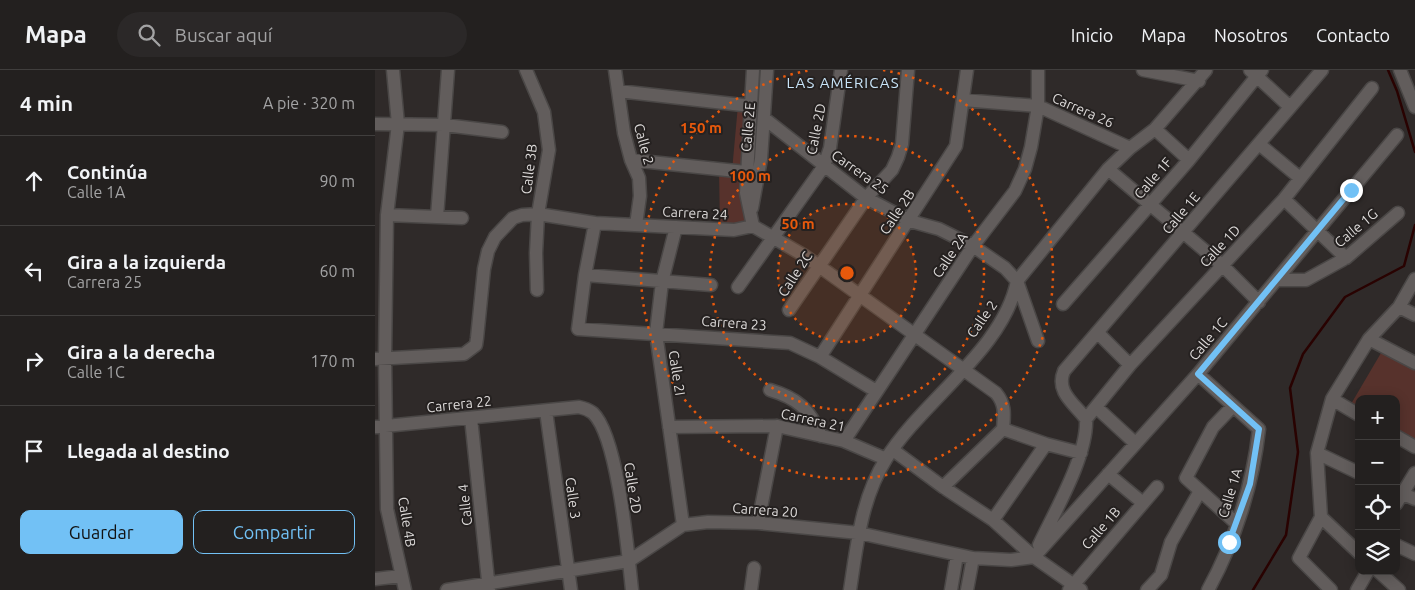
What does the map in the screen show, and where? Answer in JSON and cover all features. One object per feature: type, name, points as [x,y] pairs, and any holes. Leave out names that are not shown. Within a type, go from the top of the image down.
[{"type":"street","name":"Calle 4B","points":[[393,70],[399,124],[387,215],[380,359],[381,510],[405,590]]},
{"type":"street","points":[[437,217],[448,70]]},
{"type":"street","name":"Calle 3B","points":[[526,70],[545,112],[549,150],[538,214]]},
{"type":"street","name":"Calle 2","points":[[615,70],[631,160],[639,178],[640,196],[636,225]]},
{"type":"street","name":"Calle 2E","points":[[751,221],[746,193],[753,70]]},
{"type":"street","name":"Calle 2E","points":[[751,221],[761,159],[767,70]]},
{"type":"street","name":"Calle 2D","points":[[738,287],[824,166],[830,148],[841,70]]},
{"type":"street","name":"Calle 2C","points":[[789,310],[818,265],[866,198],[892,170],[902,144],[908,70]]},
{"type":"street","name":"Calle 2B","points":[[819,357],[859,294],[910,221],[956,146],[967,70]]},
{"type":"street","name":"Calle 2A","points":[[844,441],[973,246],[1015,191],[1025,169],[1038,106],[1038,70]]},
{"type":"street","points":[[1143,70],[1199,81]]},
{"type":"street","name":"Calle 2","points":[[850,590],[867,495],[889,454],[915,422],[964,370],[1007,312],[1013,299],[1017,281],[1108,169],[1129,148],[1155,129],[1199,81],[1206,70]]},
{"type":"street","name":"Calle 1E","points":[[1086,420],[1066,398],[1062,375],[1322,70]]},
{"type":"street","points":[[1400,70],[1415,107]]},
{"type":"street","points":[[1256,72],[1290,107]]},
{"type":"street","name":"Calle 1F","points":[[1063,304],[1189,160],[1256,72]]},
{"type":"street","name":"Calle 1D","points":[[1086,420],[1131,365],[1284,199],[1372,88]]},
{"type":"street","points":[[618,91],[751,106]]},
{"type":"street","name":"Carrera 26","points":[[963,100],[1038,106],[1129,148]]},
{"type":"street","name":"Carrera 25","points":[[765,119],[866,198],[910,221],[939,229],[973,246],[1005,268],[1017,281],[1038,341]]},
{"type":"street","points":[[375,124],[445,125],[502,132]]},
{"type":"street","points":[[1155,129],[1189,160]]},
{"type":"street","name":"Calle 1C","points":[[1034,557],[1198,374],[1397,135]]},
{"type":"street","points":[[1259,144],[1300,178]]},
{"type":"street","points":[[631,160],[747,172]]},
{"type":"street","points":[[1108,169],[1223,265],[1259,302]]},
{"type":"street","points":[[1284,199],[1346,258]]},
{"type":"street","name":"Calle 1G","points":[[1277,280],[1306,280],[1346,258],[1398,213]]},
{"type":"street","name":"Carrera 24","points":[[380,359],[464,354],[476,345],[484,269],[488,251],[495,237],[507,223],[522,214],[538,214],[595,223],[734,230],[751,221]]},
{"type":"street","points":[[537,290],[535,253],[538,214]]},
{"type":"street","points":[[387,215],[461,218]]},
{"type":"street","points":[[751,221],[772,239],[818,265],[916,334],[996,393],[1002,401],[1004,408],[1003,429],[943,487]]},
{"type":"street","points":[[595,223],[585,275],[711,286]]},
{"type":"street","name":"Calle 2I","points":[[676,227],[663,282],[655,333],[683,525]]},
{"type":"street","name":"Carrera 23","points":[[585,275],[578,329],[790,343],[819,357],[876,391]]},
{"type":"street","points":[[1331,590],[1299,558],[1321,517],[1317,453],[1333,400],[1369,339],[1399,307],[1415,279]]},
{"type":"street","points":[[1399,307],[1415,315]]},
{"type":"street","points":[[1098,333],[1131,365]]},
{"type":"street","points":[[1369,339],[1415,364]]},
{"type":"street","points":[[1198,374],[1233,406],[1213,427],[1186,478],[1237,524]]},
{"type":"street","points":[[770,390],[790,396],[814,419],[821,436]]},
{"type":"street","points":[[1333,400],[1355,412]]},
{"type":"street","name":"Calle 1A","points":[[1208,590],[1237,524],[1250,484],[1259,429],[1233,406]]},
{"type":"street","name":"Calle 2D","points":[[545,411],[579,407],[593,413],[599,421],[615,461],[633,590]]},
{"type":"street","points":[[1096,407],[1135,443]]},
{"type":"street","name":"Carrera 22","points":[[381,427],[545,411]]},
{"type":"street","name":"Calle 3","points":[[545,411],[571,590]]},
{"type":"street","name":"Calle 4","points":[[471,418],[489,587]]},
{"type":"street","points":[[1074,588],[1034,557],[1081,453],[1087,431],[1086,420]]},
{"type":"street","points":[[758,524],[777,426]]},
{"type":"street","name":"Carrera 21","points":[[669,427],[777,426],[844,441],[889,454],[993,520],[1034,557]]},
{"type":"street","points":[[1003,429],[1046,444],[1081,453]]},
{"type":"street","points":[[1400,438],[1415,447]]},
{"type":"street","points":[[993,520],[1046,444]]},
{"type":"street","points":[[1317,453],[1355,471]]},
{"type":"street","points":[[1400,493],[1415,473]]},
{"type":"street","points":[[1108,474],[1143,504]]},
{"type":"street","name":"Calle 1B","points":[[1074,588],[1157,487]]},
{"type":"street","points":[[1147,590],[1161,575],[1171,542],[1200,490]]},
{"type":"street","points":[[1400,496],[1415,499]]},
{"type":"street","points":[[1321,517],[1355,549]]},
{"type":"street","name":"Carrera 20","points":[[447,590],[489,587],[629,561],[683,525],[709,522],[758,524],[859,533],[973,558],[1011,560],[1034,557]]},
{"type":"street","points":[[1400,547],[1415,554]]},
{"type":"street","points":[[951,590],[957,555]]},
{"type":"street","points":[[967,590],[973,558]]},
{"type":"street","points":[[751,590],[754,568]]},
{"type":"street","points":[[1357,590],[1366,575]]},
{"type":"street","points":[[1382,575],[1399,590]]},
{"type":"street","points":[[375,579],[401,576]]},
{"type":"shaded area","points":[[755,70],[767,70],[752,225],[720,229],[719,170],[732,171],[738,105],[753,107]]},
{"type":"shaded area","points":[[1381,353],[1415,370],[1415,441],[1400,432],[1400,395],[1356,395]]},
{"type":"shaded area","points":[[1355,397],[1355,406],[1351,404]]},
{"type":"waterway","points":[[1388,70],[1397,91],[1415,152]]},
{"type":"waterway","points":[[1253,590],[1286,535],[1298,452],[1290,388],[1303,354],[1345,297],[1404,266],[1415,225]]},
{"type":"district","name":"LAS AMÉRICAS","points":[[843,83]]},
{"type":"route","points":[[1229,542],[1250,484],[1257,452],[1259,429],[1198,374],[1351,190]]}]
